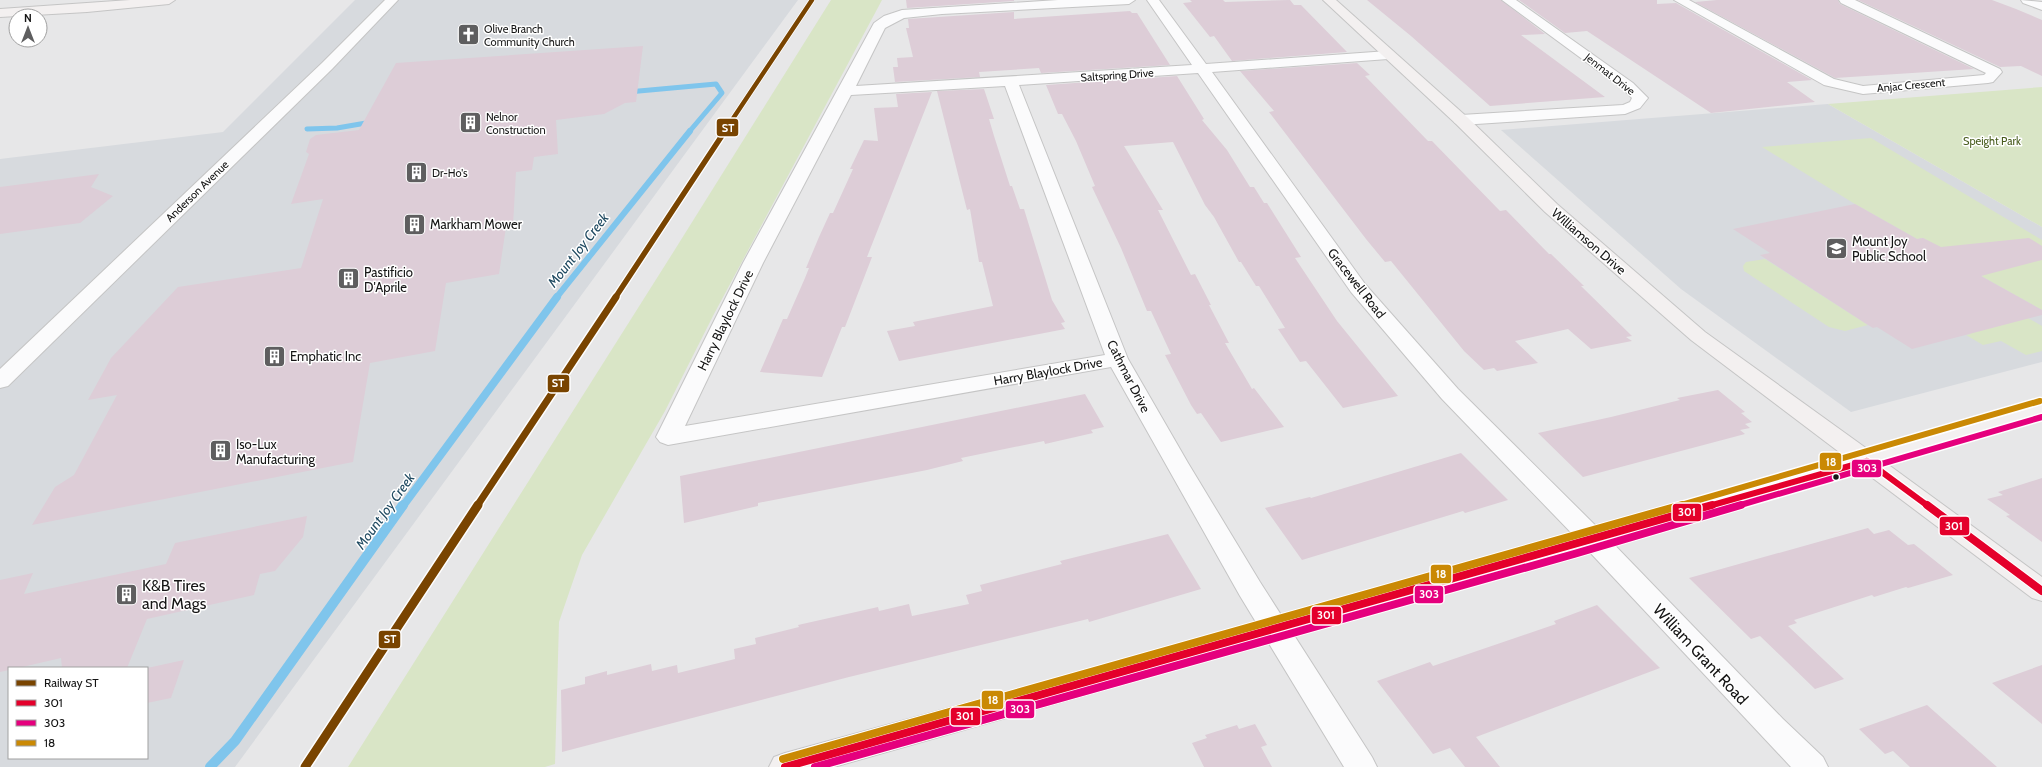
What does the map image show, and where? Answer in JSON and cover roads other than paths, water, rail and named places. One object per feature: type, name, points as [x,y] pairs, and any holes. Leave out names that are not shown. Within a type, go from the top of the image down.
[{"type":"street","points":[[0,6],[108,0]]},
{"type":"street","points":[[0,13],[87,8],[169,0]]},
{"type":"street","name":"Anderson Avenue","points":[[0,381],[322,71],[392,0]]},
{"type":"street","name":"Harry Blaylock Drive","points":[[1117,359],[668,437],[753,263],[846,91],[879,26],[889,18],[902,14],[942,10],[1129,0]]},
{"type":"street","name":"Gracewell Road","points":[[1153,0],[1358,288],[1450,394],[1593,539]]},
{"type":"street","name":"Williamson Drive","points":[[1329,0],[1461,120],[1551,208],[1698,336],[2042,591]]},
{"type":"street","name":"Jenmat Drive","points":[[1461,120],[1625,109],[1635,105],[1640,98],[1628,86],[1508,0]]},
{"type":"street","name":"Anjac Crescent","points":[[1680,0],[1829,82],[1862,90],[1988,79],[1995,72],[1845,0]]},
{"type":"street","points":[[2027,0],[2042,6]]},
{"type":"street","name":"Saltspring Drive","points":[[846,91],[1011,82],[1388,55]]},
{"type":"street","name":"Cathmar Drive","points":[[1011,82],[1117,359],[1176,464],[1275,630],[1361,767]]},
{"type":"street","points":[[785,767],[1275,630],[1867,461],[2042,409]]},
{"type":"street","name":"William Grant Road","points":[[1593,539],[1766,722],[1812,767]]},
{"type":"waterway","name":"Mount Joy Creek","points":[[628,92],[716,84],[722,93],[689,132]]},
{"type":"waterway","name":"Mount Joy Creek","points":[[307,129],[337,128],[372,122]]},
{"type":"waterway","name":"Mount Joy Creek","points":[[556,298],[690,131]]},
{"type":"waterway","name":"Mount Joy Creek","points":[[403,506],[557,297]]},
{"type":"waterway","name":"Mount Joy Creek","points":[[210,767],[235,741],[403,505]]},
{"type":"rail line","name":"ST","points":[[305,767],[812,0]]},
{"type":"place","name":"Olive Branch Community Church","points":[[468,35]]},
{"type":"place","name":"Nelnor Construction","points":[[471,123]]},
{"type":"place","name":"Dr-Ho's","points":[[417,173]]},
{"type":"place","name":"Markham Mower","points":[[414,224]]},
{"type":"place","name":"Mount Joy Public School","points":[[1837,248]]},
{"type":"place","name":"Pastificio D'Aprile","points":[[348,279]]},
{"type":"place","name":"Emphatic Inc","points":[[274,356]]},
{"type":"place","name":"Iso-Lux Manufacturing","points":[[221,451]]},
{"type":"place","name":"K&B Tires and Mags","points":[[127,594]]},
{"type":"park label","name":"Speight Park","points":[[1992,141]]}]
